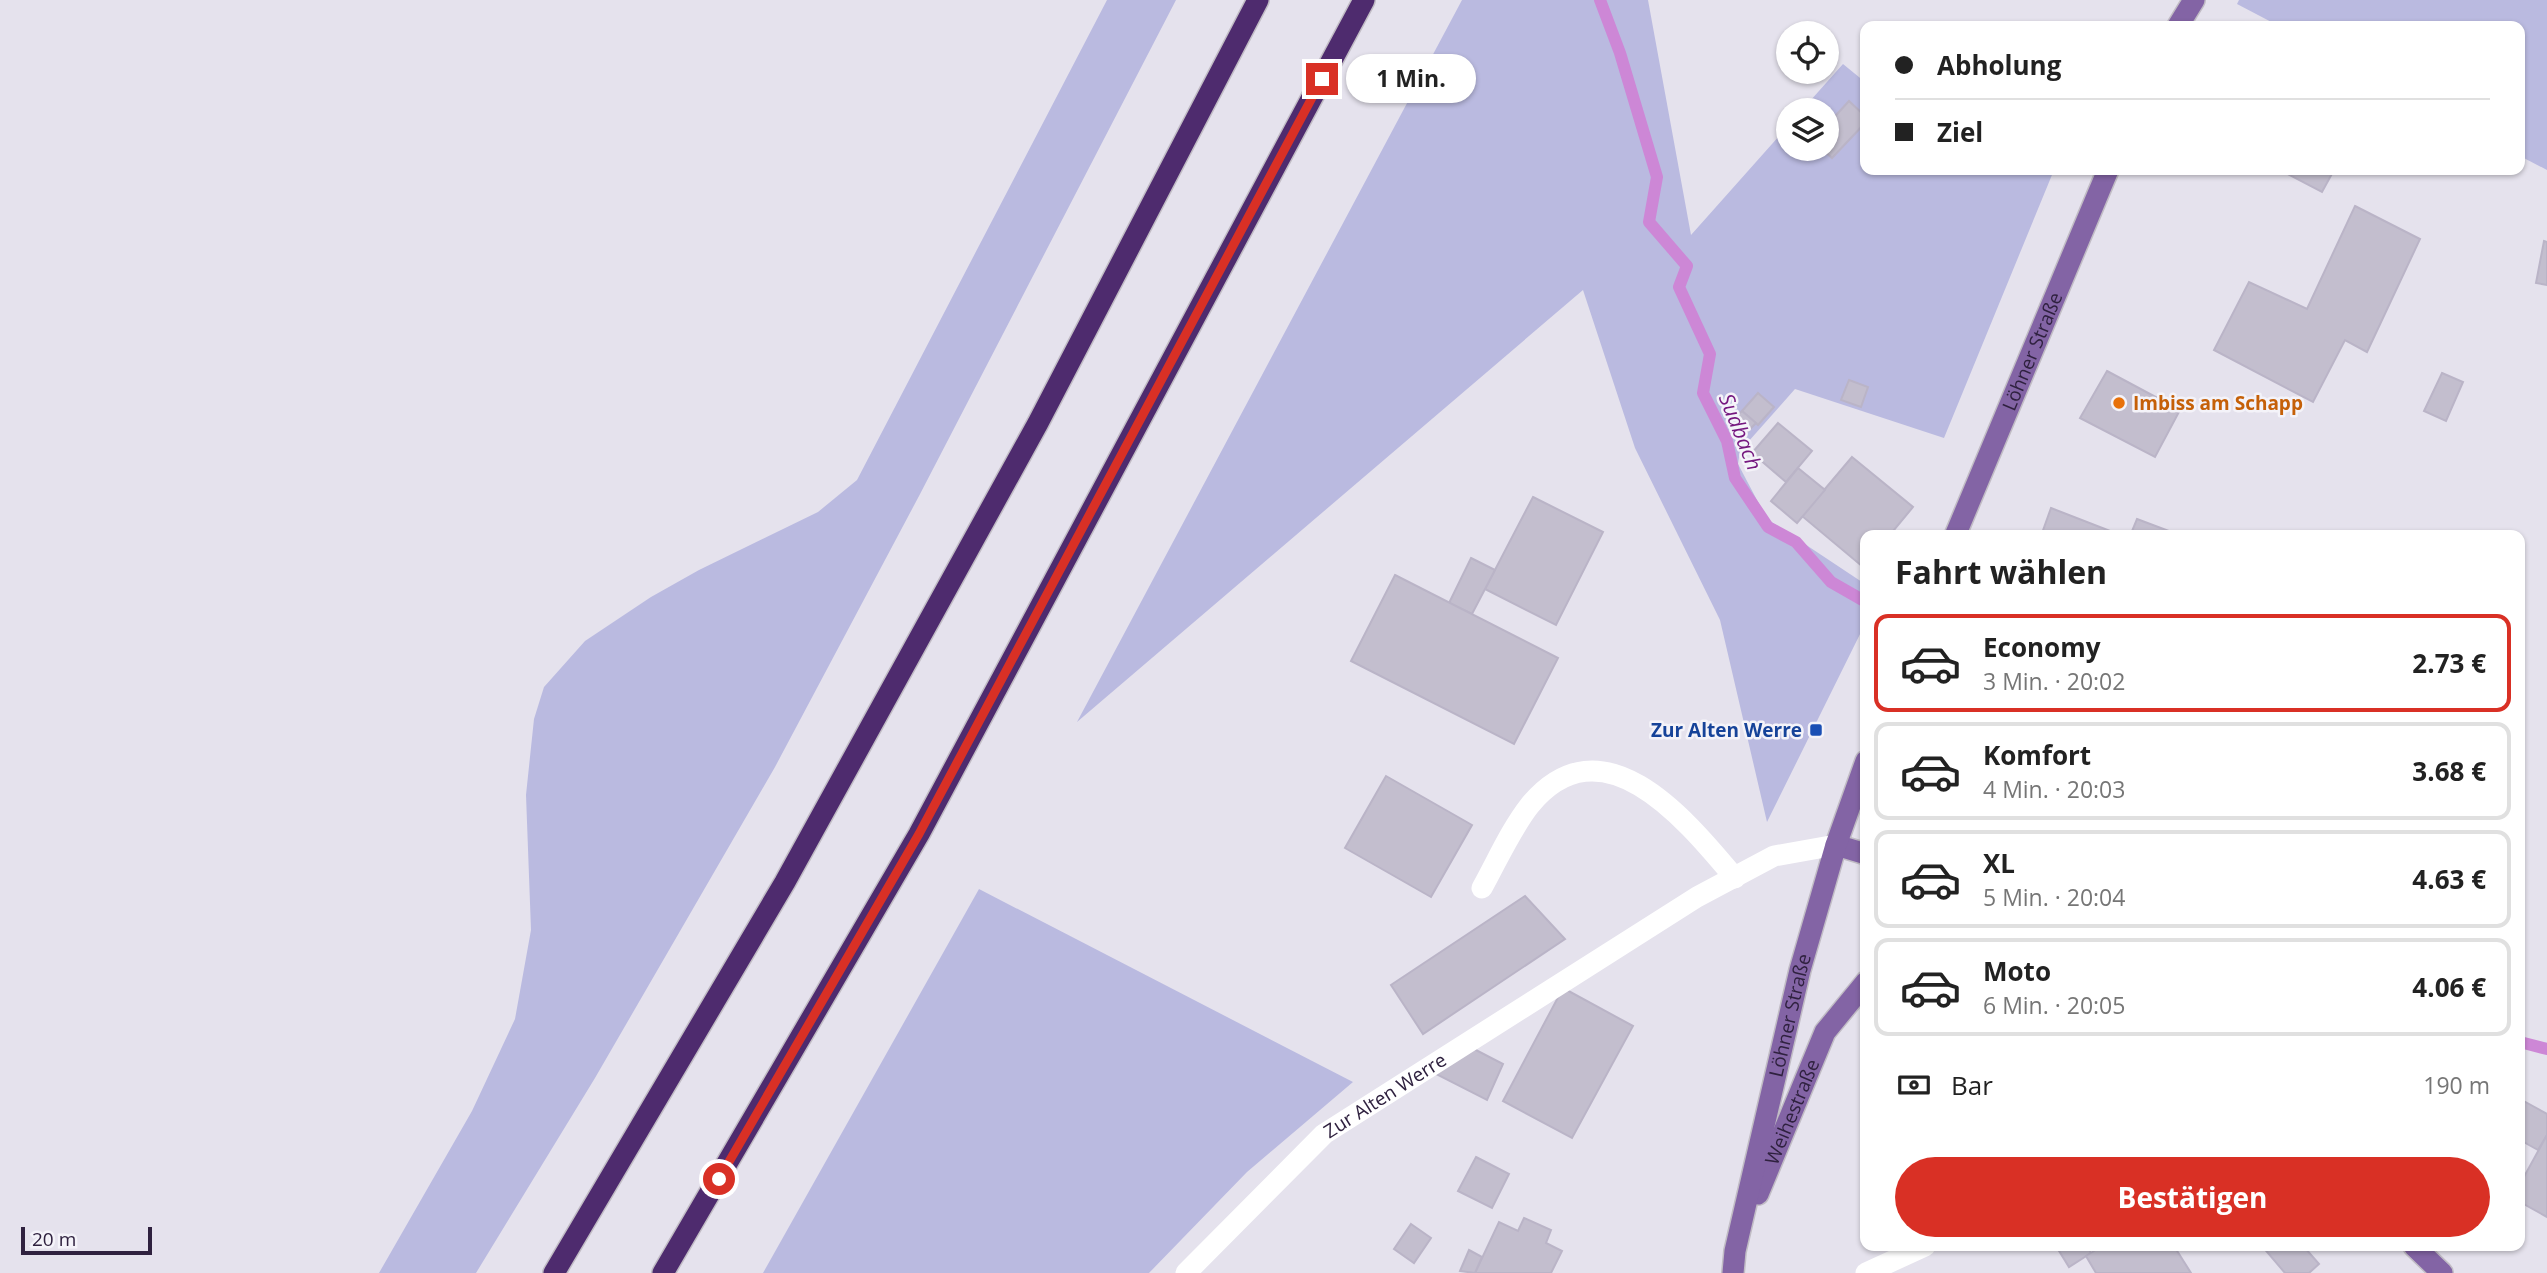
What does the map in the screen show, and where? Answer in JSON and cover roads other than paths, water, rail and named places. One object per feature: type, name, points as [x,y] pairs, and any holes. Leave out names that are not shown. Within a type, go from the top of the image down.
[{"type":"highway","points":[[554,1273],[785,882],[1038,423],[1258,0]]},
{"type":"highway","points":[[663,1273],[919,834],[1364,0]]},
{"type":"main road","points":[[2181,21],[2194,0]]},
{"type":"main road","name":"Löhner Straße","points":[[1958,530],[2107,175]]},
{"type":"main road","name":"Löhner Straße","points":[[1733,1273],[1735,1251],[1800,970],[1836,845],[1860,778]]},
{"type":"main road","points":[[1836,845],[1860,852]]},
{"type":"main road","name":"Weihestraße","points":[[1735,1251],[1825,1032],[1860,989]]},
{"type":"main road","points":[[2419,1251],[2442,1273]]},
{"type":"street","points":[[1482,888],[1530,806],[1546,790],[1566,777],[1582,771],[1599,771],[1640,785],[1690,826],[1735,878]]},
{"type":"street","name":"Zur Alten Werre","points":[[1186,1273],[1324,1134],[1697,897],[1774,856],[1836,845]]},
{"type":"street","points":[[1866,1273],[1914,1251]]},
{"type":"waterway","name":"Sudbach","points":[[1600,0],[1620,53],[1657,177],[1649,222],[1687,266],[1679,287],[1710,354],[1703,393],[1727,441],[1735,478],[1768,527],[1796,542],[1831,582],[1860,599]]},
{"type":"waterway","name":"Sudbach","points":[[2525,1043],[2547,1049]]},
{"type":"place","name":"Imbiss am Schapp","points":[[2119,403]]},
{"type":"place","name":"Zur Alten Werre","points":[[1816,730]]}]
